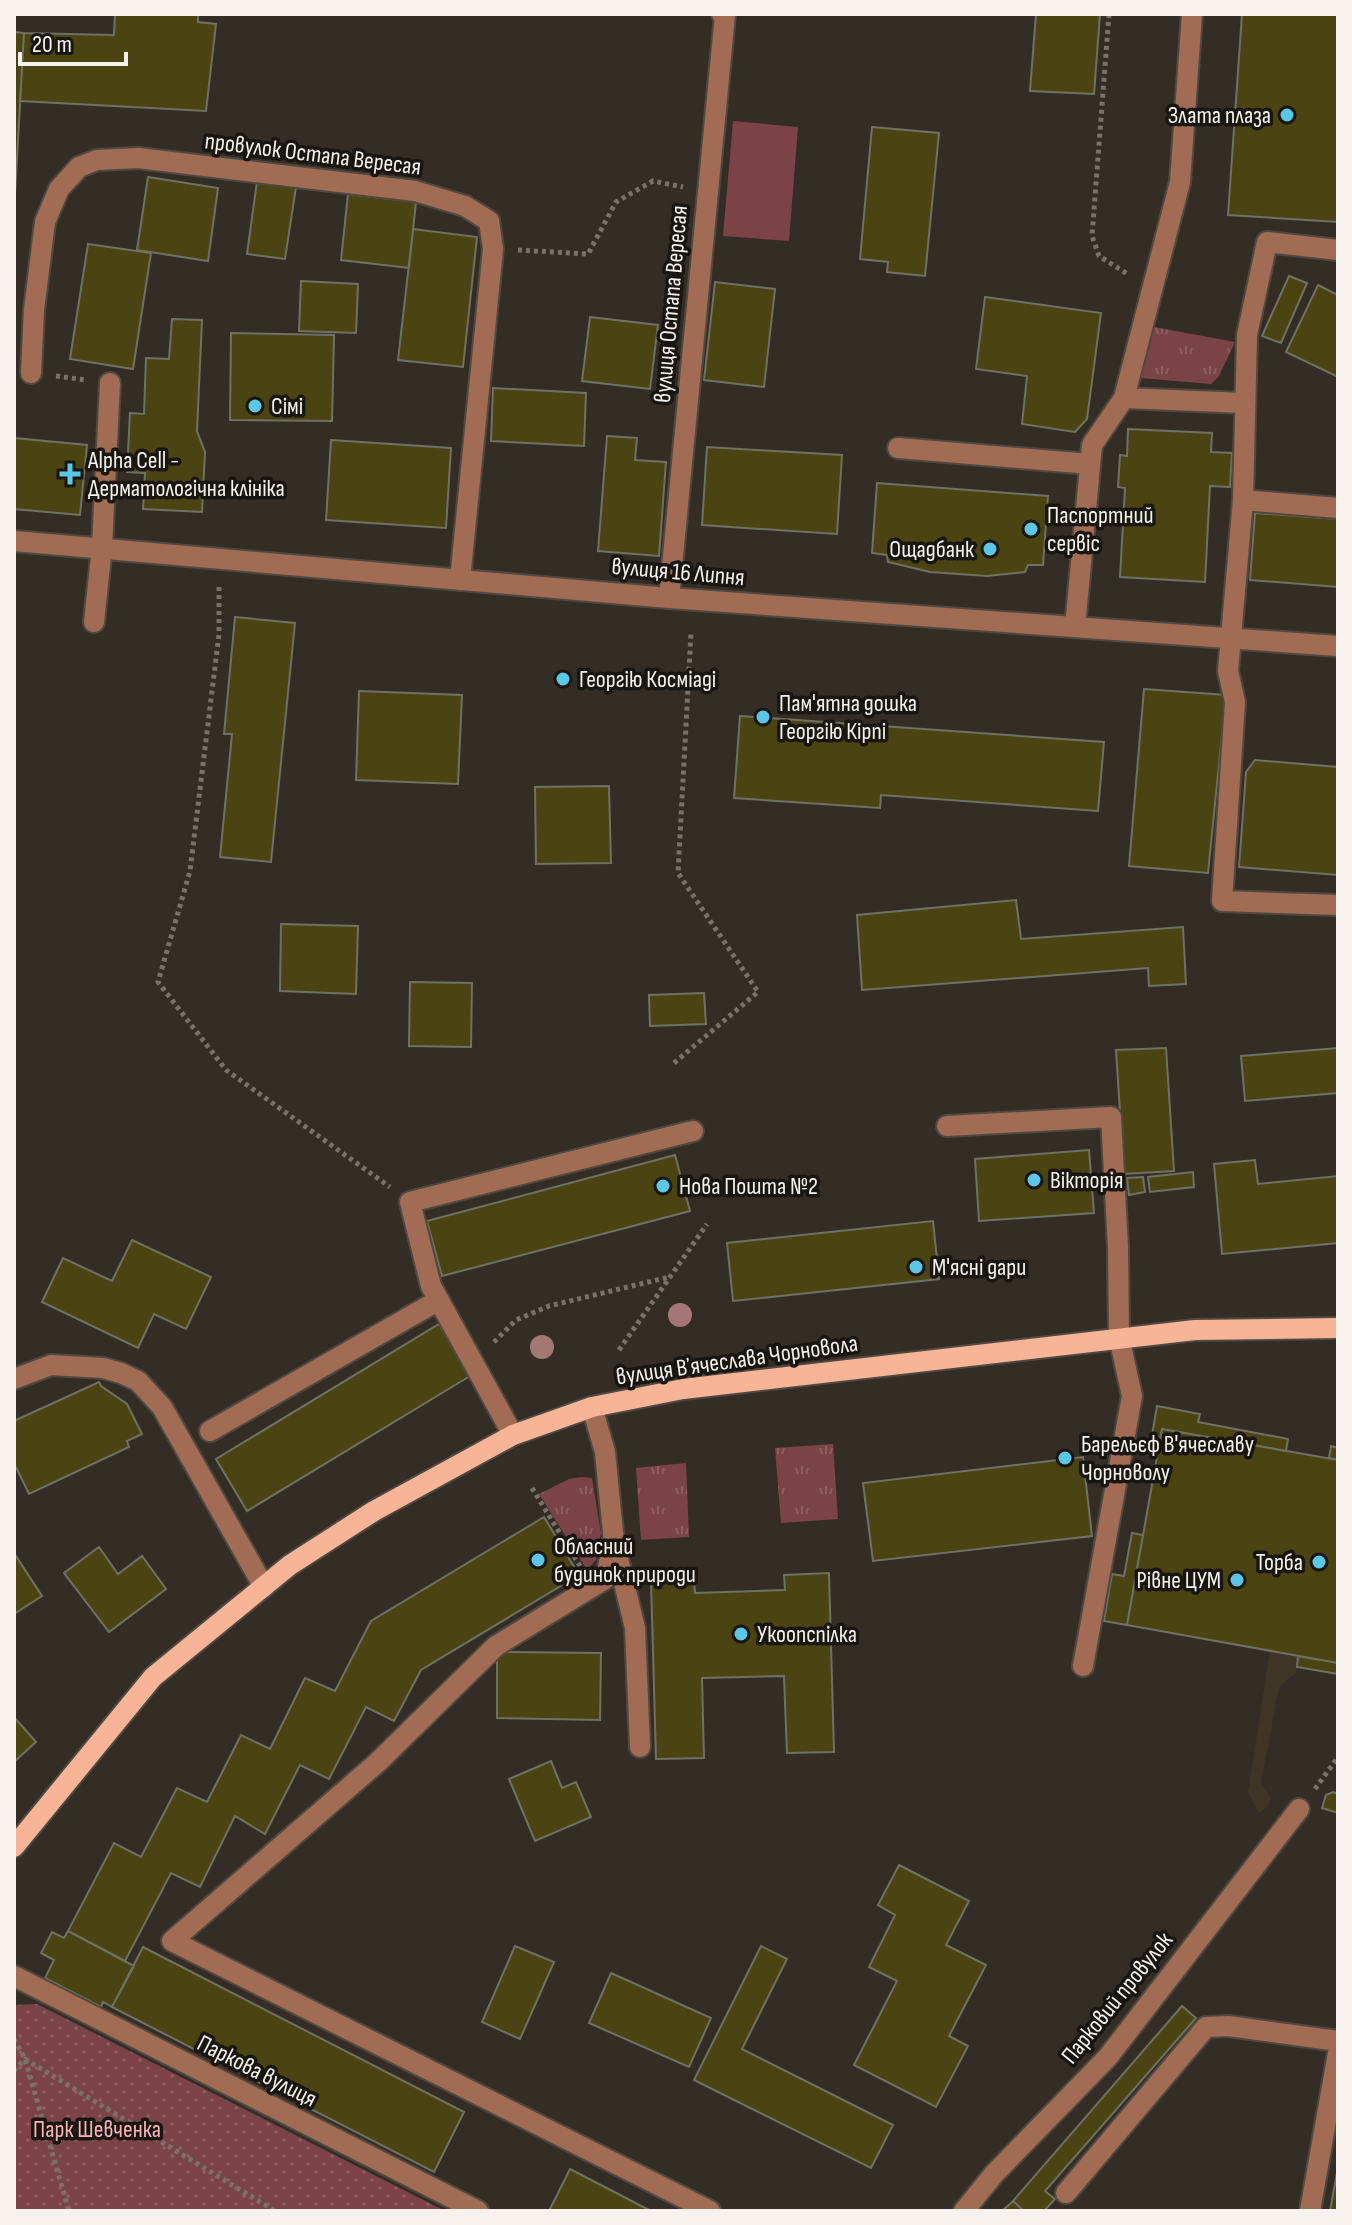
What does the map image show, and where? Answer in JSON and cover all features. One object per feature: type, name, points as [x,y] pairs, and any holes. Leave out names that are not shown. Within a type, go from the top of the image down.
[{"type":"main road","name":"вулиця Вʼячеслава Чорновола","points":[[14,1847],[153,1677],[290,1565],[374,1511],[513,1435],[592,1407],[683,1389],[1119,1337],[1195,1330],[1338,1328]]},
{"type":"street","name":"вулиця Остапа Вересая","points":[[669,598],[723,14]]},
{"type":"street","points":[[1075,627],[1092,445],[1124,398],[1180,182],[1192,14]]},
{"type":"street","name":"провулок Остапа Вересая","points":[[31,373],[34,310],[45,222],[59,189],[79,167],[97,160],[138,158],[415,191],[465,206],[489,221],[493,249],[460,580]]},
{"type":"street","points":[[1338,250],[1267,242],[1247,335],[1243,500],[1228,671],[1235,702],[1222,901],[1338,905]]},
{"type":"street","points":[[94,622],[102,547],[110,383]]},
{"type":"street","points":[[1124,398],[1244,403]]},
{"type":"street","points":[[898,448],[1090,464]]},
{"type":"street","points":[[1243,500],[1338,508]]},
{"type":"street","name":"вулиця 16 Липня","points":[[14,541],[669,598],[1338,646]]},
{"type":"street","points":[[947,1126],[1111,1117],[1119,1337],[1132,1396],[1083,1666]]},
{"type":"street","points":[[513,1435],[431,1286],[410,1202],[693,1131]]},
{"type":"street","points":[[210,1431],[439,1300]]},
{"type":"street","points":[[14,1379],[51,1365],[103,1368],[138,1381],[162,1407],[264,1587]]},
{"type":"street","points":[[592,1407],[605,1452],[614,1542],[635,1628],[640,1747]]},
{"type":"street","points":[[614,1542],[605,1579],[496,1646],[378,1762],[172,1941],[710,2211]]},
{"type":"street","name":"Парковий провулок","points":[[964,2211],[994,2174],[1108,2057],[1299,1809]]},
{"type":"street","name":"Паркова вулиця","points":[[14,1976],[478,2211]]},
{"type":"street","points":[[1066,2193],[1206,2027],[1228,2026],[1338,2041]]},
{"type":"street","points":[[1310,2211],[1338,2055]]},
{"type":"path","points":[[1109,14],[1092,236],[1099,256],[1152,288]]},
{"type":"path","points":[[493,249],[588,254],[616,202],[653,181],[708,192]]},
{"type":"path","points":[[31,373],[110,383]]},
{"type":"path","points":[[218,558],[219,634],[190,871],[158,982],[226,1070],[410,1202]]},
{"type":"path","points":[[674,1063],[758,992],[678,873],[691,633]]},
{"type":"path","points":[[619,1350],[707,1224]]},
{"type":"path","points":[[473,1364],[516,1320],[549,1306],[669,1277]]},
{"type":"path","points":[[532,1488],[593,1587]]},
{"type":"path","points":[[1299,1809],[1338,1757]]},
{"type":"path","points":[[14,2039],[25,2059],[69,2211]]},
{"type":"path","points":[[14,2071],[25,2059]]},
{"type":"path","points":[[25,2059],[275,2211]]},
{"type":"shaded area","points":[[1270,1651],[1298,1656],[1296,1673],[1279,1687],[1261,1783],[1271,1799],[1259,1813],[1248,1792]]},
{"type":"green space","points":[[733,121],[798,127],[789,241],[723,236]]},
{"type":"green space","points":[[1154,327],[1235,342],[1219,376],[1211,384],[1140,378]]},
{"type":"green space","points":[[833,1444],[838,1519],[781,1523],[775,1448]]},
{"type":"green space","points":[[686,1463],[689,1537],[641,1540],[636,1468]]},
{"type":"green space","points":[[592,1478],[601,1533],[596,1560],[587,1570],[539,1494],[569,1479]]},
{"type":"green space","name":"Парк Шевченка","points":[[37,2004],[445,2211],[14,2211],[14,2005]]},
{"type":"building","points":[[115,14],[198,14],[198,22],[216,24],[206,111],[20,101],[24,33],[114,35]]},
{"type":"building","points":[[1036,14],[1100,14],[1094,94],[1030,91]]},
{"type":"building","name":"Злата плаза","points":[[1242,14],[1338,14],[1338,222],[1228,215]]},
{"type":"building","points":[[14,32],[24,33],[14,212]]},
{"type":"building","points":[[872,127],[939,133],[925,276],[887,272],[888,262],[860,259]]},
{"type":"building","points":[[148,177],[218,188],[208,261],[137,250]]},
{"type":"building","points":[[257,181],[296,187],[285,259],[247,254]]},
{"type":"building","points":[[348,194],[416,202],[409,268],[341,260]]},
{"type":"building","points":[[413,229],[477,237],[463,367],[398,360]]},
{"type":"building","points":[[88,244],[151,253],[133,369],[70,359]]},
{"type":"building","points":[[1289,276],[1307,283],[1281,343],[1262,336]]},
{"type":"building","points":[[301,281],[358,284],[356,333],[299,331]]},
{"type":"building","points":[[715,282],[775,289],[764,387],[704,380]]},
{"type":"building","points":[[1318,285],[1338,295],[1338,377],[1286,352]]},
{"type":"building","points":[[985,297],[1101,313],[1087,419],[1075,432],[1022,424],[1027,376],[976,369]]},
{"type":"building","points":[[590,317],[658,325],[650,389],[582,381]]},
{"type":"building","points":[[172,319],[202,320],[197,431],[205,452],[202,512],[143,509],[145,473],[127,472],[130,413],[144,414],[146,358],[169,359]]},
{"type":"building","points":[[231,333],[334,335],[332,421],[230,420]]},
{"type":"building","points":[[493,388],[586,393],[584,446],[491,441]]},
{"type":"building","points":[[1128,429],[1212,433],[1211,452],[1232,453],[1230,487],[1210,486],[1205,582],[1120,577],[1125,488],[1118,487],[1120,455],[1127,456]]},
{"type":"building","points":[[607,436],[637,438],[635,460],[666,462],[659,556],[598,551]]},
{"type":"building","points":[[14,438],[87,445],[80,515],[14,509]]},
{"type":"building","points":[[331,440],[451,448],[446,528],[326,520]]},
{"type":"building","points":[[707,447],[842,455],[837,534],[702,525]]},
{"type":"building","points":[[877,483],[1048,496],[1043,565],[1028,565],[1025,572],[987,576],[930,572],[888,562],[887,555],[872,553]]},
{"type":"building","points":[[1255,513],[1338,519],[1338,587],[1250,580]]},
{"type":"building","points":[[235,617],[295,623],[271,862],[220,857],[232,734],[224,734]]},
{"type":"building","points":[[1144,689],[1226,695],[1208,873],[1129,866]]},
{"type":"building","points":[[359,691],[462,695],[458,784],[356,780]]},
{"type":"building","points":[[740,716],[1104,742],[1098,811],[881,795],[880,808],[734,798]]},
{"type":"building","points":[[1255,760],[1338,767],[1338,875],[1239,867],[1246,772]]},
{"type":"building","points":[[609,786],[611,863],[536,864],[535,787]]},
{"type":"building","points":[[1016,900],[1021,939],[1183,927],[1186,984],[1149,986],[1148,968],[862,990],[857,915]]},
{"type":"building","points":[[281,924],[358,926],[356,994],[280,991]]},
{"type":"building","points":[[410,982],[472,983],[471,1047],[409,1046]]},
{"type":"building","points":[[704,993],[706,1024],[650,1026],[649,995]]},
{"type":"building","points":[[1166,1048],[1174,1171],[1124,1174],[1116,1050]]},
{"type":"building","points":[[1338,1048],[1338,1093],[1245,1101],[1241,1056]]},
{"type":"building","name":"Вікторія","points":[[1089,1150],[1094,1213],[979,1221],[975,1159]]},
{"type":"building","points":[[675,1155],[690,1211],[442,1276],[427,1221]]},
{"type":"building","points":[[1255,1160],[1258,1184],[1338,1176],[1338,1243],[1222,1254],[1214,1164]]},
{"type":"building","points":[[1193,1172],[1194,1187],[1150,1192],[1148,1177]]},
{"type":"building","points":[[1143,1177],[1145,1192],[1129,1195],[1127,1178]]},
{"type":"building","points":[[933,1221],[939,1279],[733,1301],[727,1243]]},
{"type":"building","points":[[132,1240],[211,1277],[186,1329],[154,1314],[138,1348],[42,1302],[63,1258],[112,1281]]},
{"type":"building","points":[[439,1324],[470,1376],[247,1511],[216,1459]]},
{"type":"building","points":[[99,1382],[127,1404],[142,1434],[127,1441],[129,1447],[29,1494],[14,1463],[14,1421]]},
{"type":"building","points":[[1157,1406],[1200,1414],[1198,1422],[1288,1439],[1286,1451],[1162,1429],[1157,1455],[1149,1453]]},
{"type":"building","name":"Рівне ЦУМ","points":[[1162,1429],[1338,1460],[1338,1663],[1127,1625]]},
{"type":"building","points":[[1331,1446],[1338,1448],[1338,1460],[1329,1458]]},
{"type":"building","points":[[1083,1457],[1092,1536],[873,1561],[863,1483]]},
{"type":"building","points":[[544,1517],[579,1575],[421,1670],[394,1721],[366,1707],[329,1779],[300,1765],[265,1834],[235,1816],[200,1887],[171,1873],[125,1961],[68,1931],[114,1843],[141,1857],[177,1788],[207,1802],[241,1735],[270,1749],[305,1678],[335,1691],[371,1621]]},
{"type":"building","points":[[1132,1533],[1143,1535],[1127,1625],[1104,1621],[1112,1574],[1124,1576]]},
{"type":"building","points":[[99,1547],[118,1574],[142,1556],[166,1589],[109,1632],[64,1573]]},
{"type":"building","points":[[14,1553],[42,1596],[14,1614]]},
{"type":"building","name":"Укоопспілка","points":[[829,1573],[834,1752],[787,1753],[784,1676],[702,1678],[704,1758],[656,1759],[651,1581],[694,1580],[695,1593],[785,1590],[784,1575]]},
{"type":"building","points":[[497,1652],[601,1653],[600,1720],[497,1718]]},
{"type":"building","points":[[1298,1656],[1338,1663],[1338,1674],[1297,1667]]},
{"type":"building","points":[[14,1717],[36,1742],[14,1762]]},
{"type":"building","points":[[551,1761],[562,1788],[576,1782],[591,1817],[535,1841],[509,1779]]},
{"type":"building","points":[[1333,1792],[1338,1794],[1338,1813],[1322,1808],[1326,1795]]},
{"type":"building","points":[[899,1865],[969,1901],[946,1945],[986,1965],[949,2036],[968,2046],[936,2107],[854,2065],[897,1981],[869,1967],[895,1915],[878,1905]]},
{"type":"building","points":[[68,1931],[134,1966],[112,2007],[103,2002],[101,2007],[45,1978],[54,1960],[41,1953],[52,1932],[64,1938]]},
{"type":"building","points":[[515,1946],[554,1962],[520,2039],[482,2022]]},
{"type":"building","points":[[761,1946],[787,1959],[742,2049],[893,2125],[871,2168],[694,2080]]},
{"type":"building","points":[[143,1947],[464,2112],[434,2172],[112,2007]]},
{"type":"building","points":[[611,1973],[711,2018],[689,2067],[589,2023]]},
{"type":"building","points":[[1182,2006],[1196,2018],[1045,2191],[1055,2199],[1044,2211],[1024,2211],[1013,2201]]},
{"type":"building","points":[[1338,2167],[1338,2211],[1330,2211]]},
{"type":"building","points":[[570,2169],[651,2211],[549,2211]]},
{"type":"building","points":[[1013,2201],[1024,2211],[1002,2211]]},
{"type":"place","name":"Злата плаза","points":[[1287,115]]},
{"type":"place","name":"Сімі","points":[[255,406]]},
{"type":"place","name":"Alpha Cell - Дерматологічна клініка","points":[[70,474]]},
{"type":"place","name":"Паспортний сервіс","points":[[1031,529]]},
{"type":"place","name":"Ощадбанк","points":[[990,549]]},
{"type":"place","name":"Георгію Косміаді","points":[[563,679]]},
{"type":"place","name":"Пам'ятна дошка Георгію Кірпі","points":[[763,717]]},
{"type":"place","name":"Вікторія","points":[[1034,1180]]},
{"type":"place","name":"Нова Пошта №2","points":[[663,1186]]},
{"type":"place","name":"М'ясні дари","points":[[916,1267]]},
{"type":"place","name":"Барельєф В'ячеславу Чорноволу","points":[[1065,1458]]},
{"type":"place","name":"Обласний будинок природи","points":[[538,1560]]},
{"type":"place","name":"Торба","points":[[1319,1562]]},
{"type":"place","name":"Рівне ЦУМ","points":[[1237,1580]]},
{"type":"place","name":"Укоопспілка","points":[[741,1634]]}]
